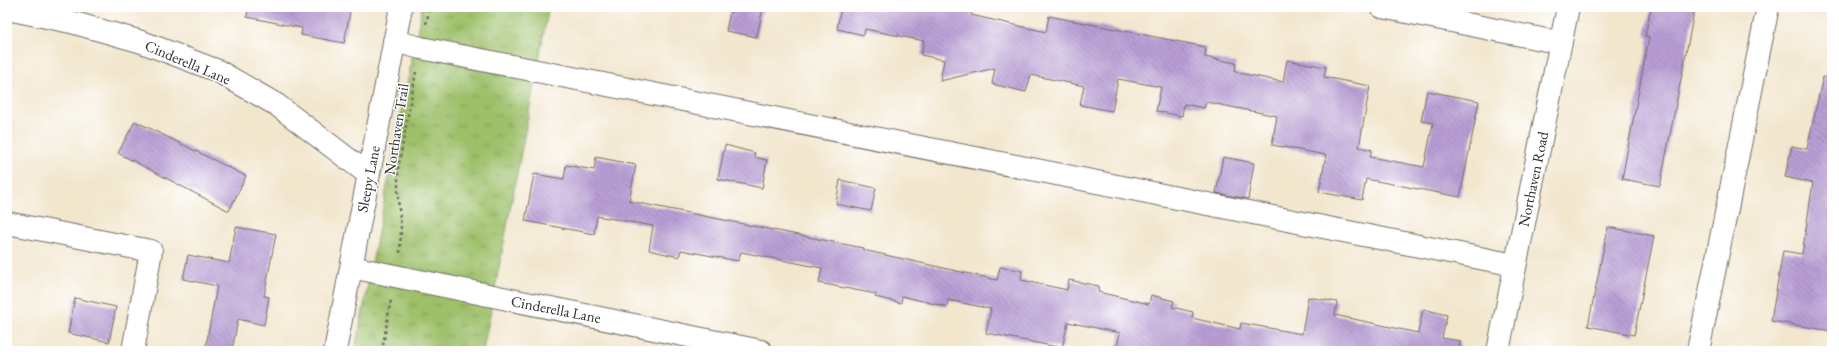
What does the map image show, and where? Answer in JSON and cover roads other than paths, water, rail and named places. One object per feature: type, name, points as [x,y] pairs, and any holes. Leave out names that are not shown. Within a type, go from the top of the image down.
[{"type":"street","name":"Sleepy Lane","points":[[335,351],[401,7]]},
{"type":"street","points":[[1382,7],[1561,43]]},
{"type":"street","name":"Northaven Road","points":[[1498,351],[1568,7]]},
{"type":"street","points":[[1698,351],[1768,7]]},
{"type":"street","name":"Cinderella Lane","points":[[7,9],[71,22],[142,42],[218,71],[277,105],[368,174]]},
{"type":"street","points":[[394,41],[421,48],[1515,266]]},
{"type":"street","points":[[7,223],[151,251],[133,351]]},
{"type":"street","name":"Cinderella Lane","points":[[351,267],[761,351]]}]
